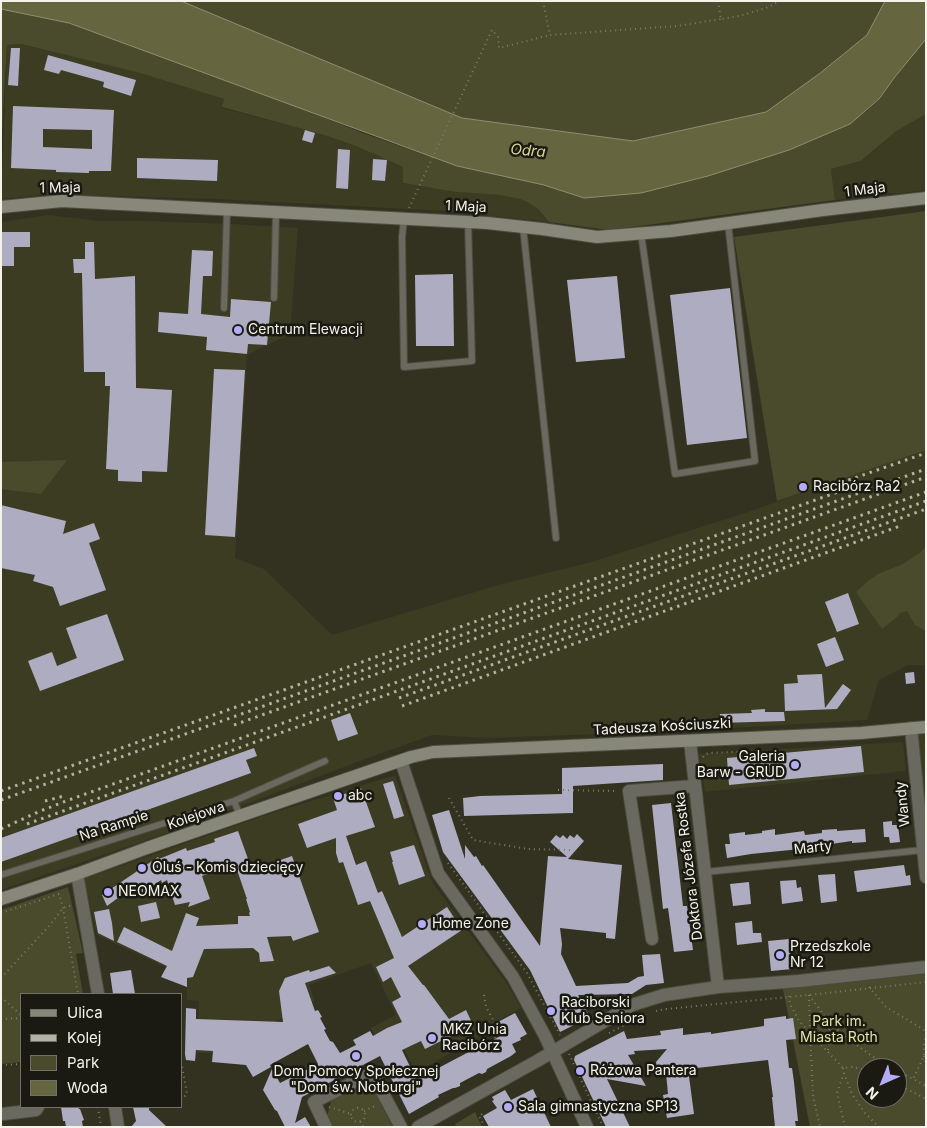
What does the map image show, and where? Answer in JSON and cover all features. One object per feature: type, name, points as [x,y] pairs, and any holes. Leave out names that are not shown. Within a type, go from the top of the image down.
[{"type":"main road","name":"1 Maja","points":[[1,207],[62,201],[468,222],[524,227],[597,237],[728,223],[926,198]]},
{"type":"main road","name":"Tadeusza Kościuszki","points":[[401,761],[432,752],[861,733],[926,727]]},
{"type":"main road","name":"Kolejowa","points":[[1,899],[401,761]]},
{"type":"street","name":"Wandy","points":[[911,728],[926,876]]},
{"type":"street","name":"Doktora Józefa Rostka","points":[[690,740],[718,987]]},
{"type":"street","points":[[401,761],[438,873],[513,977],[552,1052],[587,1127]]},
{"type":"street","points":[[652,938],[629,791],[695,786]]},
{"type":"street","points":[[77,874],[98,993]]},
{"type":"street","points":[[418,1127],[632,1005],[664,995],[718,987],[799,981],[926,967]]},
{"type":"street","points":[[326,1127],[314,1102],[372,1072],[401,1127]]},
{"type":"street","points":[[3,1114],[36,1110],[37,1108]]},
{"type":"street","points":[[115,1108],[118,1127]]},
{"type":"lane","points":[[224,308],[226,210]]},
{"type":"lane","points":[[274,298],[276,212]]},
{"type":"lane","points":[[404,219],[402,237],[404,367],[472,361],[468,222]]},
{"type":"lane","points":[[641,233],[675,474],[755,461],[728,223]]},
{"type":"lane","points":[[524,227],[556,538]]},
{"type":"lane","name":"Na Rampie","points":[[1,875],[234,801],[325,761]]},
{"type":"lane","points":[[234,801],[240,816]]},
{"type":"lane","name":"Marty","points":[[705,872],[923,850]]},
{"type":"path","points":[[543,1],[550,35]]},
{"type":"path","points":[[718,1],[721,19]]},
{"type":"path","points":[[404,219],[492,30],[498,37],[499,48],[550,35],[677,26],[739,16],[766,8],[780,1]]},
{"type":"path","points":[[558,790],[629,791]]},
{"type":"path","points":[[449,798],[473,840],[528,849],[573,850]]},
{"type":"path","points":[[445,860],[527,973],[561,1037]]},
{"type":"path","points":[[1,913],[59,894],[78,993]]},
{"type":"path","points":[[1,978],[50,925],[63,908]]},
{"type":"path","points":[[610,1033],[652,1012],[666,1009],[926,982]]},
{"type":"path","points":[[869,988],[886,1007],[926,1030]]},
{"type":"path","points":[[484,995],[486,1006],[496,1025],[495,1040],[497,1042]]},
{"type":"path","points":[[809,995],[830,1023],[875,1058]]},
{"type":"path","points":[[809,995],[813,1096],[820,1127]]},
{"type":"path","points":[[789,996],[790,1004],[799,1021],[843,1068],[852,1094],[865,1113],[878,1127]]},
{"type":"path","points":[[1,997],[20,1016]]},
{"type":"path","points":[[1,1019],[20,1017]]},
{"type":"path","points":[[827,1051],[830,1023]]},
{"type":"path","points":[[926,1034],[924,1045],[926,1063]]},
{"type":"path","points":[[913,1079],[924,1056]]},
{"type":"path","points":[[571,1058],[603,1127]]},
{"type":"path","points":[[1,1065],[20,1064]]},
{"type":"path","points":[[182,1066],[187,1094],[182,1099]]},
{"type":"path","points":[[843,1068],[857,1068]]},
{"type":"path","points":[[844,1073],[838,1093],[844,1127]]},
{"type":"path","points":[[907,1076],[926,1086]]},
{"type":"path","points":[[907,1089],[925,1098]]},
{"type":"path","points":[[314,1102],[351,1114]]},
{"type":"path","points":[[98,1108],[101,1127]]},
{"type":"path","points":[[356,1108],[362,1110],[365,1115],[364,1119],[354,1121],[351,1114],[356,1108]]},
{"type":"path","points":[[482,1114],[479,1116],[485,1127]]},
{"type":"path","points":[[360,1121],[363,1127]]},
{"type":"shaded area","points":[[21,44],[140,73],[224,99],[222,108],[324,135],[356,146],[403,167],[403,183],[455,192],[500,195],[520,199],[539,210],[549,222],[446,211],[216,199],[48,194],[1,199],[7,45]]},
{"type":"shaded area","points":[[926,114],[926,190],[835,200],[831,169],[862,161],[895,132]]},
{"type":"shaded area","points":[[48,215],[99,221],[233,224],[298,228],[290,334],[247,355],[235,558],[264,569],[332,635],[502,584],[588,563],[745,513],[926,449],[926,665],[908,665],[879,680],[867,720],[683,731],[489,738],[432,735],[196,823],[1,890],[1,222]]},
{"type":"shaded area","points":[[926,734],[926,788],[921,788],[917,735]]},
{"type":"shaded area","points":[[903,742],[906,771],[705,792],[699,754]]},
{"type":"shaded area","points":[[395,775],[432,882],[505,981],[521,1008],[497,1021],[468,1044],[416,1072],[403,1047],[386,1056],[371,1028],[396,1015],[371,963],[309,985],[315,1001],[270,1024],[268,1054],[197,1053],[199,1001],[187,1000],[186,977],[97,935],[84,879],[263,816]]},
{"type":"green space","points":[[181,1],[885,1],[867,35],[819,74],[766,112],[633,141],[462,118]]},
{"type":"green space","points":[[1,9],[69,23],[285,102],[363,133],[457,166],[544,185],[584,198],[641,193],[708,176],[789,150],[850,124],[881,98],[894,78],[926,38],[926,114],[895,132],[861,161],[831,169],[835,200],[609,230],[549,222],[539,210],[520,199],[500,195],[455,192],[403,183],[403,167],[356,146],[324,135],[222,107],[224,99],[140,73],[21,44],[7,45],[1,171]]},
{"type":"green space","points":[[926,211],[926,450],[777,501],[734,237]]},
{"type":"green space","points":[[67,460],[41,494],[1,489],[1,462]]},
{"type":"green space","points":[[926,547],[926,631],[915,625],[907,611],[900,613],[882,629],[856,592],[869,580],[880,573],[903,564]]},
{"type":"green space","points":[[68,887],[83,953],[76,954],[83,993],[20,993],[20,1062],[1,1064],[1,910]]},
{"type":"green space","name":"Park im. Miasta Roth","points":[[926,974],[926,1127],[810,1127],[783,989]]},
{"type":"green space","points":[[368,1080],[393,1127],[332,1127],[327,1117],[332,1098]]},
{"type":"green space","points":[[475,1112],[482,1127],[456,1127],[455,1124]]},
{"type":"water","name":"Odra","points":[[1,1],[181,1],[462,118],[633,141],[766,112],[819,74],[867,35],[885,1],[926,1],[926,39],[880,98],[850,124],[789,150],[708,176],[641,193],[584,198],[544,185],[457,166],[69,23],[1,9]]},
{"type":"building","points":[[11,48],[20,48],[18,86],[8,85]]},
{"type":"building","points":[[48,55],[136,80],[131,96],[103,87],[104,82],[61,70],[59,74],[44,70]]},
{"type":"building","points":[[13,106],[114,110],[111,171],[89,171],[89,173],[11,168]],"holes":[[[43,129],[92,130],[92,149],[43,147]]]},
{"type":"building","points":[[305,130],[315,133],[312,143],[302,140]]},
{"type":"building","points":[[338,149],[350,150],[348,189],[336,188]]},
{"type":"building","points":[[137,158],[218,160],[217,181],[137,178]]},
{"type":"building","points":[[373,159],[387,160],[385,181],[372,180]]},
{"type":"building","points":[[1,232],[30,232],[30,247],[14,247],[14,266],[1,266]]},
{"type":"building","points":[[85,242],[94,242],[95,279],[135,276],[136,388],[172,390],[167,472],[142,471],[142,482],[118,481],[118,470],[106,469],[110,386],[105,386],[105,372],[84,372],[82,273],[74,273],[73,259],[85,259]]},
{"type":"building","points":[[192,250],[213,251],[212,276],[203,276],[201,314],[230,317],[231,299],[271,302],[267,345],[248,344],[247,354],[206,350],[207,337],[158,332],[159,312],[188,314]]},
{"type":"building","points":[[453,274],[454,346],[416,346],[415,275]]},
{"type":"building","points":[[617,276],[625,358],[576,362],[567,280]]},
{"type":"building","points":[[730,288],[747,438],[687,445],[670,295]]},
{"type":"building","points":[[214,369],[245,370],[235,537],[205,535]]},
{"type":"building","points":[[1,505],[66,521],[63,534],[94,523],[100,539],[89,543],[106,590],[60,606],[53,587],[33,581],[35,575],[1,568]]},
{"type":"building","points":[[848,593],[859,624],[837,632],[825,602]]},
{"type":"building","points":[[107,614],[124,660],[40,691],[28,661],[52,652],[57,666],[77,658],[66,628]]},
{"type":"building","points":[[835,637],[844,660],[826,667],[817,644]]},
{"type":"building","points":[[914,672],[915,683],[906,684],[905,673]]},
{"type":"building","points":[[822,674],[825,708],[843,684],[851,690],[837,709],[785,711],[784,684],[798,683],[797,675]]},
{"type":"building","points":[[765,709],[765,712],[784,712],[785,721],[720,723],[720,714],[752,713],[751,710]]},
{"type":"building","points":[[350,713],[358,734],[338,741],[331,720]]},
{"type":"building","name":"Galeria Barw - GRUD","points":[[861,746],[864,772],[729,785],[727,758]]},
{"type":"building","points":[[254,748],[257,756],[246,760],[251,773],[1,862],[1,838]]},
{"type":"building","points":[[663,764],[663,780],[573,786],[573,813],[464,816],[463,798],[562,794],[562,768]]},
{"type":"building","points":[[393,781],[404,816],[394,819],[383,784]]},
{"type":"building","points":[[361,788],[375,827],[346,836],[356,865],[366,861],[378,893],[382,891],[402,937],[447,907],[462,930],[408,966],[449,1019],[466,1010],[473,1025],[425,1049],[421,1041],[402,1050],[416,1079],[504,1034],[498,1022],[515,1013],[527,1034],[520,1038],[521,1040],[512,1044],[516,1052],[511,1056],[487,1069],[486,1072],[479,1073],[460,1083],[460,1086],[438,1095],[439,1097],[409,1114],[380,1056],[302,1097],[295,1123],[305,1117],[311,1127],[285,1127],[263,1090],[272,1069],[280,1083],[318,1064],[308,1044],[270,1065],[271,1067],[253,1077],[246,1065],[212,1062],[213,1051],[196,1050],[195,1061],[186,1060],[186,1008],[196,1009],[196,1019],[283,1022],[279,991],[285,978],[329,966],[336,973],[305,983],[315,1011],[318,1010],[322,1017],[320,1018],[326,1029],[324,1030],[340,1053],[356,1045],[353,1040],[370,1031],[373,1036],[402,1022],[392,1002],[401,997],[391,977],[383,982],[376,967],[394,958],[370,901],[358,905],[343,862],[339,863],[336,853],[336,838],[307,848],[298,824],[337,810],[333,798]]},
{"type":"building","points":[[671,803],[683,906],[687,906],[693,950],[674,952],[668,908],[663,909],[652,805]]},
{"type":"building","points":[[449,810],[465,859],[465,845],[483,865],[540,946],[548,856],[567,857],[550,842],[556,835],[560,838],[563,835],[567,839],[570,835],[574,838],[577,834],[584,841],[568,859],[622,865],[615,939],[606,938],[606,933],[560,928],[561,954],[576,986],[628,983],[644,976],[642,955],[660,954],[664,983],[646,985],[632,994],[578,995],[590,1017],[560,1032],[530,970],[443,852],[432,815]]},
{"type":"building","points":[[892,821],[892,825],[898,825],[900,842],[890,843],[889,837],[884,837],[883,822]]},
{"type":"building","points":[[775,829],[775,835],[804,831],[805,835],[822,833],[822,830],[865,829],[866,842],[852,843],[852,841],[831,844],[831,846],[799,847],[800,849],[727,858],[725,844],[730,844],[729,834],[745,832],[745,835]]},
{"type":"building","points":[[238,831],[252,870],[292,856],[319,932],[293,941],[291,936],[267,937],[274,961],[260,962],[259,953],[253,948],[204,949],[193,977],[187,978],[187,987],[161,977],[167,966],[117,942],[124,927],[172,951],[186,913],[199,918],[196,926],[238,924],[238,916],[250,916],[250,912],[235,864],[202,876],[210,899],[188,907],[190,902],[175,905],[167,880],[162,883],[161,880],[136,898],[130,889],[107,906],[102,895],[158,857],[159,859],[186,848],[187,851],[215,842],[214,839]]},
{"type":"building","points":[[414,845],[425,876],[399,885],[390,852]]},
{"type":"building","points":[[904,865],[906,876],[910,875],[911,885],[857,892],[854,871]]},
{"type":"building","points":[[835,874],[837,901],[821,903],[818,875]]},
{"type":"building","points":[[796,880],[797,888],[801,887],[803,901],[782,904],[780,881]]},
{"type":"building","points":[[749,882],[751,904],[733,906],[730,884]]},
{"type":"building","points":[[156,902],[160,918],[141,922],[138,906]]},
{"type":"building","points":[[109,909],[114,941],[98,933],[94,912]]},
{"type":"building","points":[[752,921],[753,933],[761,933],[762,942],[737,945],[735,923]]},
{"type":"building","name":"Przedszkole Nr 12","points":[[789,939],[792,969],[771,971],[768,941]]},
{"type":"building","points":[[131,970],[135,993],[113,993],[110,973]]},
{"type":"building","points":[[786,1016],[786,1019],[793,1018],[796,1039],[786,1040],[789,1068],[792,1068],[794,1082],[798,1121],[795,1121],[796,1127],[775,1127],[768,1060],[688,1069],[694,1114],[667,1118],[663,1095],[668,1094],[666,1073],[660,1073],[656,1062],[667,1049],[634,1051],[635,1054],[628,1055],[646,1086],[607,1079],[630,1127],[606,1127],[574,1060],[575,1056],[624,1031],[627,1039],[661,1035],[660,1031],[683,1028],[683,1035],[711,1032],[711,1034],[764,1026],[764,1019]]},
{"type":"building","points":[[533,1089],[551,1127],[489,1127],[483,1116],[497,1108],[492,1101],[494,1100],[492,1097],[505,1090],[511,1100]]},
{"type":"building","points":[[61,1108],[78,1108],[84,1120],[82,1121],[83,1127],[66,1127],[65,1121],[63,1121]]},
{"type":"building","points":[[133,1108],[149,1108],[167,1127],[131,1127],[136,1121]]},
{"type":"railway","points":[[820,490],[926,453]]},
{"type":"railway","points":[[1,800],[926,469]]},
{"type":"railway","points":[[234,725],[926,477]]},
{"type":"railway","points":[[1,791],[863,483]]},
{"type":"railway","points":[[1,829],[66,801],[926,492]]},
{"type":"railway","points":[[27,824],[926,501]]},
{"type":"railway","points":[[399,698],[926,509]]},
{"type":"railway","points":[[402,706],[900,526]]},
{"type":"railway","points":[[45,801],[64,796]]},
{"type":"place","name":"Centrum Elewacji","points":[[238,330]]},
{"type":"place","name":"Racibórz Ra2","points":[[803,487]]},
{"type":"place","name":"Galeria Barw - GRUD","points":[[795,765]]},
{"type":"place","name":"abc","points":[[338,796]]},
{"type":"place","name":"Oluś - Komis dziecięcy","points":[[142,868]]},
{"type":"place","name":"NEOMAX","points":[[108,892]]},
{"type":"place","name":"Home Zone","points":[[422,924]]},
{"type":"place","name":"Przedszkole Nr 12","points":[[780,955]]},
{"type":"place","name":"Raciborski Klub Seniora","points":[[551,1011]]},
{"type":"place","name":"MKZ Unia Racibórz","points":[[432,1038]]},
{"type":"place","name":"Dom Pomocy Społecznej \"Dom św. Notburgi\"","points":[[356,1056]]},
{"type":"place","name":"Różowa Pantera","points":[[580,1071]]},
{"type":"place","name":"Sala gimnastyczna SP13","points":[[508,1107]]}]
